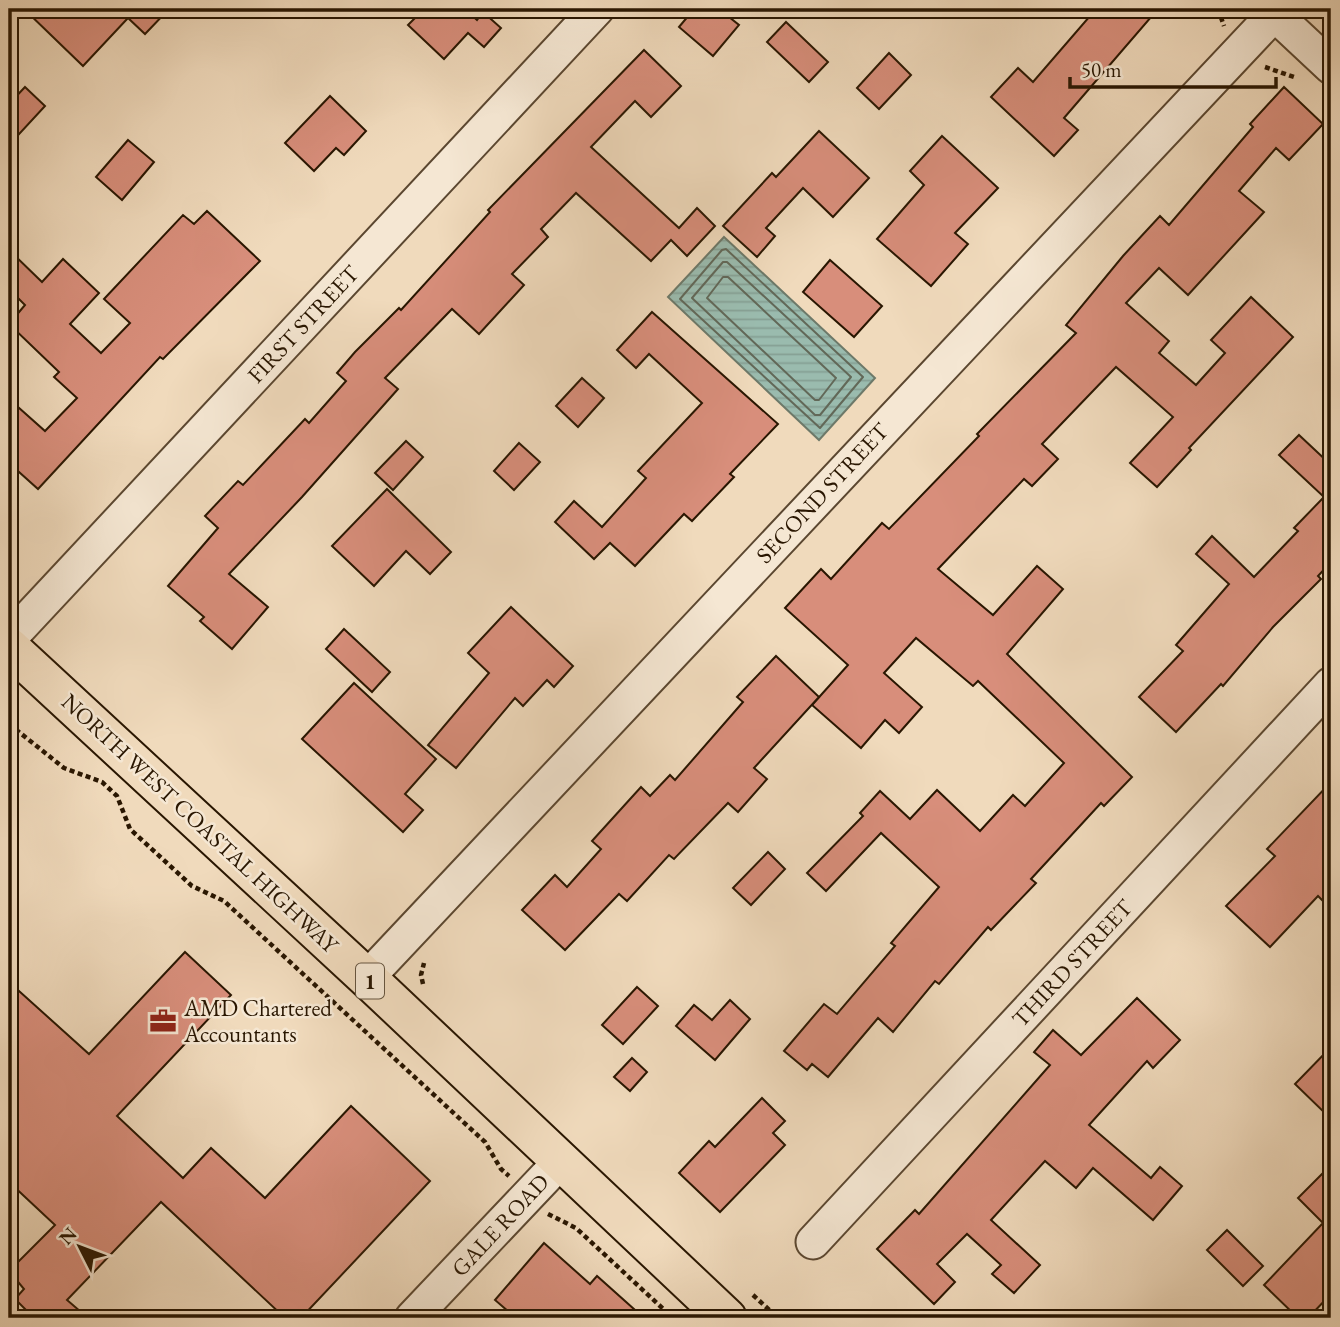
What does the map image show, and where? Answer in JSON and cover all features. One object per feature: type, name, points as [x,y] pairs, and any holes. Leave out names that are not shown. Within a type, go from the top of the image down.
[{"type":"highway","name":"NORTH WEST COASTAL HIGHWAY","points":[[9,647],[367,978],[559,1163],[727,1318]]},
{"type":"street","name":"FIRST STREET","points":[[9,639],[597,9]]},
{"type":"street","points":[[1274,10],[1331,67]]},
{"type":"street","name":"SECOND STREET","points":[[367,978],[1274,10]]},
{"type":"street","name":"THIRD STREET","points":[[813,1242],[1331,684]]},
{"type":"street","name":"GALE ROAD","points":[[412,1318],[559,1163]]},
{"type":"path","points":[[1218,9],[1222,24]]},
{"type":"path","points":[[9,724],[64,768],[102,782],[117,796],[130,829],[192,886],[224,901],[485,1142],[508,1176]]},
{"type":"path","points":[[550,1215],[576,1228],[673,1318]]},
{"type":"water","points":[[724,237],[875,378],[819,440],[668,297]]},
{"type":"building","points":[[24,9],[169,9],[145,34],[128,18],[83,66]]},
{"type":"building","points":[[424,9],[465,9],[477,20],[483,12],[501,28],[484,47],[468,33],[444,59],[408,25]]},
{"type":"building","points":[[694,9],[719,9],[739,25],[713,56],[679,27]]},
{"type":"building","points":[[1096,9],[1158,9],[1064,118],[1078,130],[1054,156],[991,97],[1018,68],[1033,82]]},
{"type":"building","points":[[786,22],[828,62],[809,82],[767,42]]},
{"type":"building","points":[[644,50],[681,86],[651,117],[635,101],[591,147],[679,228],[697,208],[715,226],[687,256],[671,240],[651,261],[576,193],[541,229],[548,237],[512,274],[524,285],[479,334],[452,309],[385,378],[398,389],[229,574],[268,607],[232,649],[200,621],[204,617],[168,586],[218,528],[205,516],[238,481],[243,485],[305,419],[309,423],[346,381],[337,373],[355,352],[399,308],[401,310],[490,212],[488,210]]},
{"type":"building","points":[[889,53],[911,75],[879,109],[857,88]]},
{"type":"building","points":[[25,87],[45,106],[9,145],[9,104]]},
{"type":"building","points":[[1284,87],[1323,124],[1289,160],[1276,148],[1239,191],[1264,212],[1188,295],[1159,268],[1126,303],[1169,341],[1159,353],[1196,385],[1225,353],[1211,340],[1251,297],[1293,337],[1189,448],[1191,450],[1157,487],[1130,463],[1173,417],[1116,367],[1042,444],[1058,459],[1032,486],[1024,479],[938,569],[993,615],[1037,566],[1063,589],[1007,654],[1132,777],[1104,806],[1101,803],[1031,879],[1036,883],[991,930],[988,927],[939,984],[935,981],[893,1032],[878,1018],[828,1077],[812,1064],[807,1070],[784,1051],[824,1004],[837,1014],[895,946],[891,943],[939,887],[881,833],[826,891],[807,873],[863,816],[860,813],[880,791],[910,819],[937,790],[980,831],[1013,795],[1025,806],[1064,763],[978,681],[973,686],[916,638],[884,673],[922,707],[899,733],[885,720],[861,748],[812,705],[848,665],[785,608],[821,569],[831,579],[882,523],[889,529],[979,436],[977,434],[1076,333],[1066,325],[1123,256],[1160,216],[1169,225],[1253,127],[1250,124]]},
{"type":"building","points":[[330,96],[366,131],[344,155],[336,148],[314,171],[285,143]]},
{"type":"building","points":[[819,131],[869,178],[833,217],[803,188],[766,228],[775,236],[757,257],[723,226],[772,173],[776,177]]},
{"type":"building","points":[[942,136],[998,188],[955,233],[968,244],[931,286],[877,239],[924,185],[910,171]]},
{"type":"building","points":[[128,140],[154,162],[122,200],[96,177]]},
{"type":"building","points":[[207,211],[260,261],[163,359],[160,357],[38,489],[9,463],[9,399],[45,431],[77,398],[54,377],[59,372],[9,324],[25,305],[9,289],[9,250],[42,282],[63,259],[99,293],[70,324],[101,353],[130,323],[104,299],[183,215],[194,224]]},
{"type":"building","points":[[830,260],[882,306],[854,337],[803,292]]},
{"type":"building","points":[[652,312],[778,424],[730,474],[734,477],[692,521],[684,514],[635,566],[610,543],[594,559],[555,522],[574,501],[602,527],[646,478],[638,471],[702,403],[649,354],[636,368],[617,350]]},
{"type":"building","points":[[582,378],[604,398],[578,427],[556,406]]},
{"type":"building","points":[[1299,435],[1331,465],[1331,562],[1318,576],[1321,579],[1273,627],[1223,686],[1221,684],[1176,732],[1139,697],[1183,651],[1176,645],[1229,584],[1196,554],[1212,536],[1254,577],[1298,531],[1294,528],[1324,497],[1279,455]]},
{"type":"building","points":[[406,441],[423,457],[393,490],[375,473]]},
{"type":"building","points":[[519,443],[540,462],[514,490],[494,471]]},
{"type":"building","points":[[387,489],[451,552],[430,574],[406,551],[374,586],[332,546]]},
{"type":"building","points":[[511,607],[573,666],[554,687],[547,680],[523,706],[515,698],[456,768],[428,745],[489,673],[468,653]]},
{"type":"building","points":[[344,629],[390,672],[372,692],[326,649]]},
{"type":"building","points":[[776,656],[819,697],[754,768],[767,779],[738,812],[728,803],[674,859],[669,855],[627,901],[619,894],[565,950],[522,910],[555,875],[567,887],[601,849],[592,841],[641,787],[650,796],[670,775],[675,780],[743,702],[737,697]]},
{"type":"building","points":[[354,683],[436,759],[405,794],[423,810],[403,832],[302,739]]},
{"type":"building","points":[[1331,782],[1331,909],[1318,896],[1270,947],[1226,906],[1275,856],[1267,849]]},
{"type":"building","points":[[768,852],[785,869],[751,905],[733,888]]},
{"type":"building","points":[[185,952],[231,995],[117,1116],[183,1178],[211,1148],[265,1198],[351,1106],[430,1181],[301,1318],[285,1318],[161,1202],[67,1300],[88,1318],[34,1318],[15,1299],[24,1289],[9,1271],[55,1225],[9,1182],[9,982],[89,1054]]},
{"type":"building","points":[[637,987],[658,1006],[623,1044],[602,1025]]},
{"type":"building","points":[[1137,998],[1180,1040],[1153,1068],[1147,1061],[1089,1125],[1151,1178],[1160,1167],[1182,1186],[1153,1220],[1093,1168],[1076,1188],[1045,1161],[991,1220],[1040,1265],[1014,1293],[992,1274],[1001,1265],[967,1234],[937,1264],[955,1282],[934,1304],[877,1249],[915,1210],[919,1214],[1050,1065],[1034,1052],[1053,1030],[1081,1055]]},
{"type":"building","points":[[730,1000],[750,1019],[715,1060],[676,1026],[694,1005],[712,1020]]},
{"type":"building","points":[[1331,1047],[1331,1119],[1295,1084]]},
{"type":"building","points":[[632,1058],[647,1072],[630,1091],[614,1077]]},
{"type":"building","points":[[762,1098],[785,1121],[773,1133],[785,1145],[720,1212],[679,1173],[709,1141],[715,1147]]},
{"type":"building","points":[[1331,1165],[1331,1294],[1308,1318],[1298,1318],[1264,1285],[1323,1223],[1298,1198]]},
{"type":"building","points":[[1227,1230],[1263,1266],[1243,1286],[1207,1250]]},
{"type":"building","points":[[544,1243],[590,1284],[597,1276],[644,1318],[516,1318],[495,1300]]},
{"type":"place","name":"AMD Chartered Accountants","points":[[163,1021]]}]
